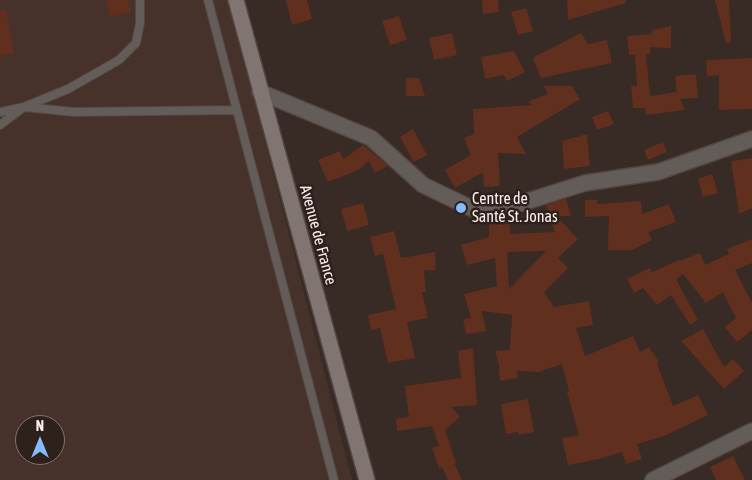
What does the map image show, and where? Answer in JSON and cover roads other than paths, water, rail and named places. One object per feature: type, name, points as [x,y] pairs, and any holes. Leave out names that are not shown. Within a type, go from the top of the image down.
[{"type":"main road","name":"Avenue de France","points":[[236,0],[367,480]]},
{"type":"street","points":[[260,92],[371,138],[423,185],[476,210],[522,203],[585,183],[658,172],[752,140]]},
{"type":"street","points":[[653,480],[752,431]]},
{"type":"lane","points":[[0,112],[24,107],[68,89],[119,60],[136,43],[140,23],[140,0]]},
{"type":"lane","points":[[208,0],[334,480]]},
{"type":"lane","points":[[0,125],[24,107],[74,112],[237,110]]},
{"type":"place","name":"Centre de Santé St. Jonas","points":[[461,208]]}]
